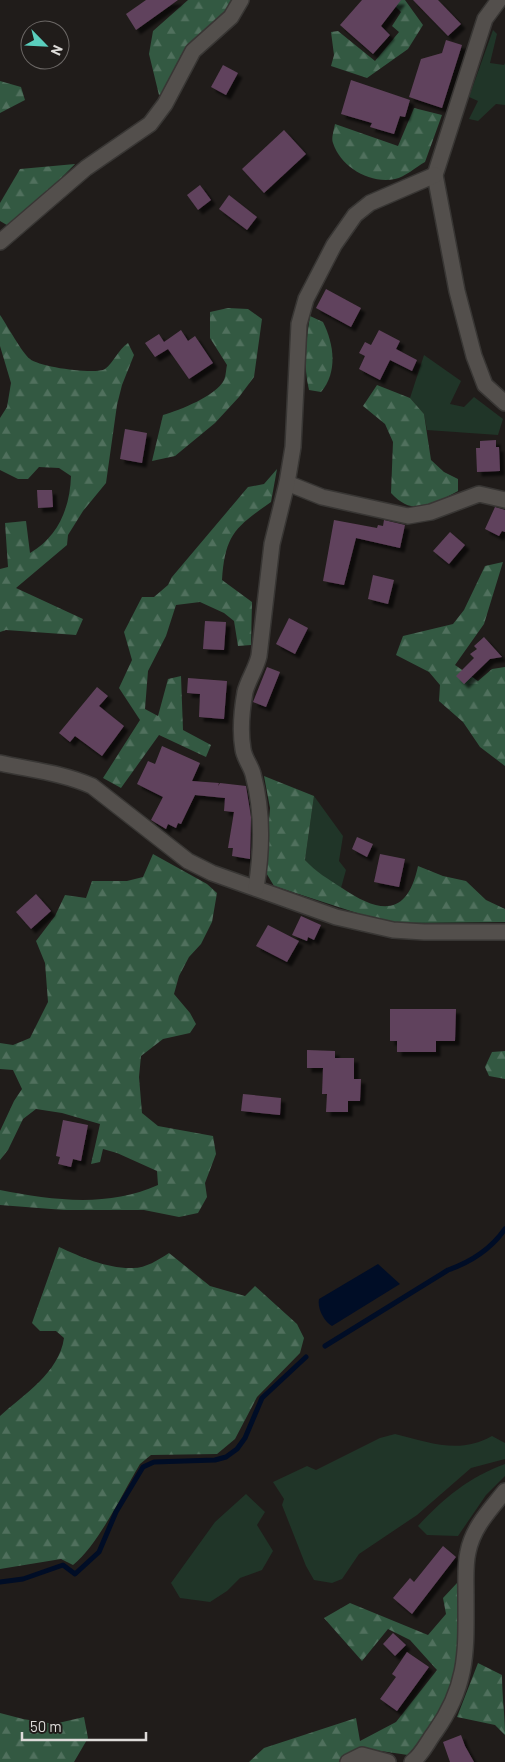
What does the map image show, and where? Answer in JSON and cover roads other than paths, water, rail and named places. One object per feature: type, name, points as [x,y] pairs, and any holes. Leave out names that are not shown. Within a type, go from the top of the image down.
[{"type":"street","points":[[0,242],[86,168],[150,124],[165,104],[193,51],[231,17],[241,0]]},
{"type":"street","points":[[499,0],[485,19],[434,175],[457,291],[474,356],[485,385],[505,403]]},
{"type":"street","points":[[256,888],[261,858],[260,806],[253,773],[243,750],[243,711],[245,691],[256,668],[272,544],[287,483],[295,418],[299,324],[306,300],[318,273],[344,229],[355,215],[370,203],[434,175]]},
{"type":"street","points":[[287,483],[322,497],[408,516],[431,512],[479,494],[505,500]]},
{"type":"street","points":[[0,763],[42,770],[92,786],[188,861],[212,873],[336,917],[393,930],[505,932]]},
{"type":"street","points":[[412,1762],[444,1720],[458,1690],[467,1646],[468,1552],[474,1534],[483,1518],[505,1491]]},
{"type":"street","points":[[348,1762],[362,1755],[388,1762]]},
{"type":"water","points":[[378,1264],[400,1284],[332,1326],[329,1324],[320,1310],[319,1299]]},
{"type":"waterway","points":[[325,1346],[448,1270],[480,1254],[505,1229]]},
{"type":"waterway","points":[[0,1582],[23,1579],[63,1565],[75,1574],[99,1552],[116,1512],[143,1467],[154,1462],[215,1460],[226,1457],[237,1449],[245,1438],[262,1398],[306,1357]]}]
